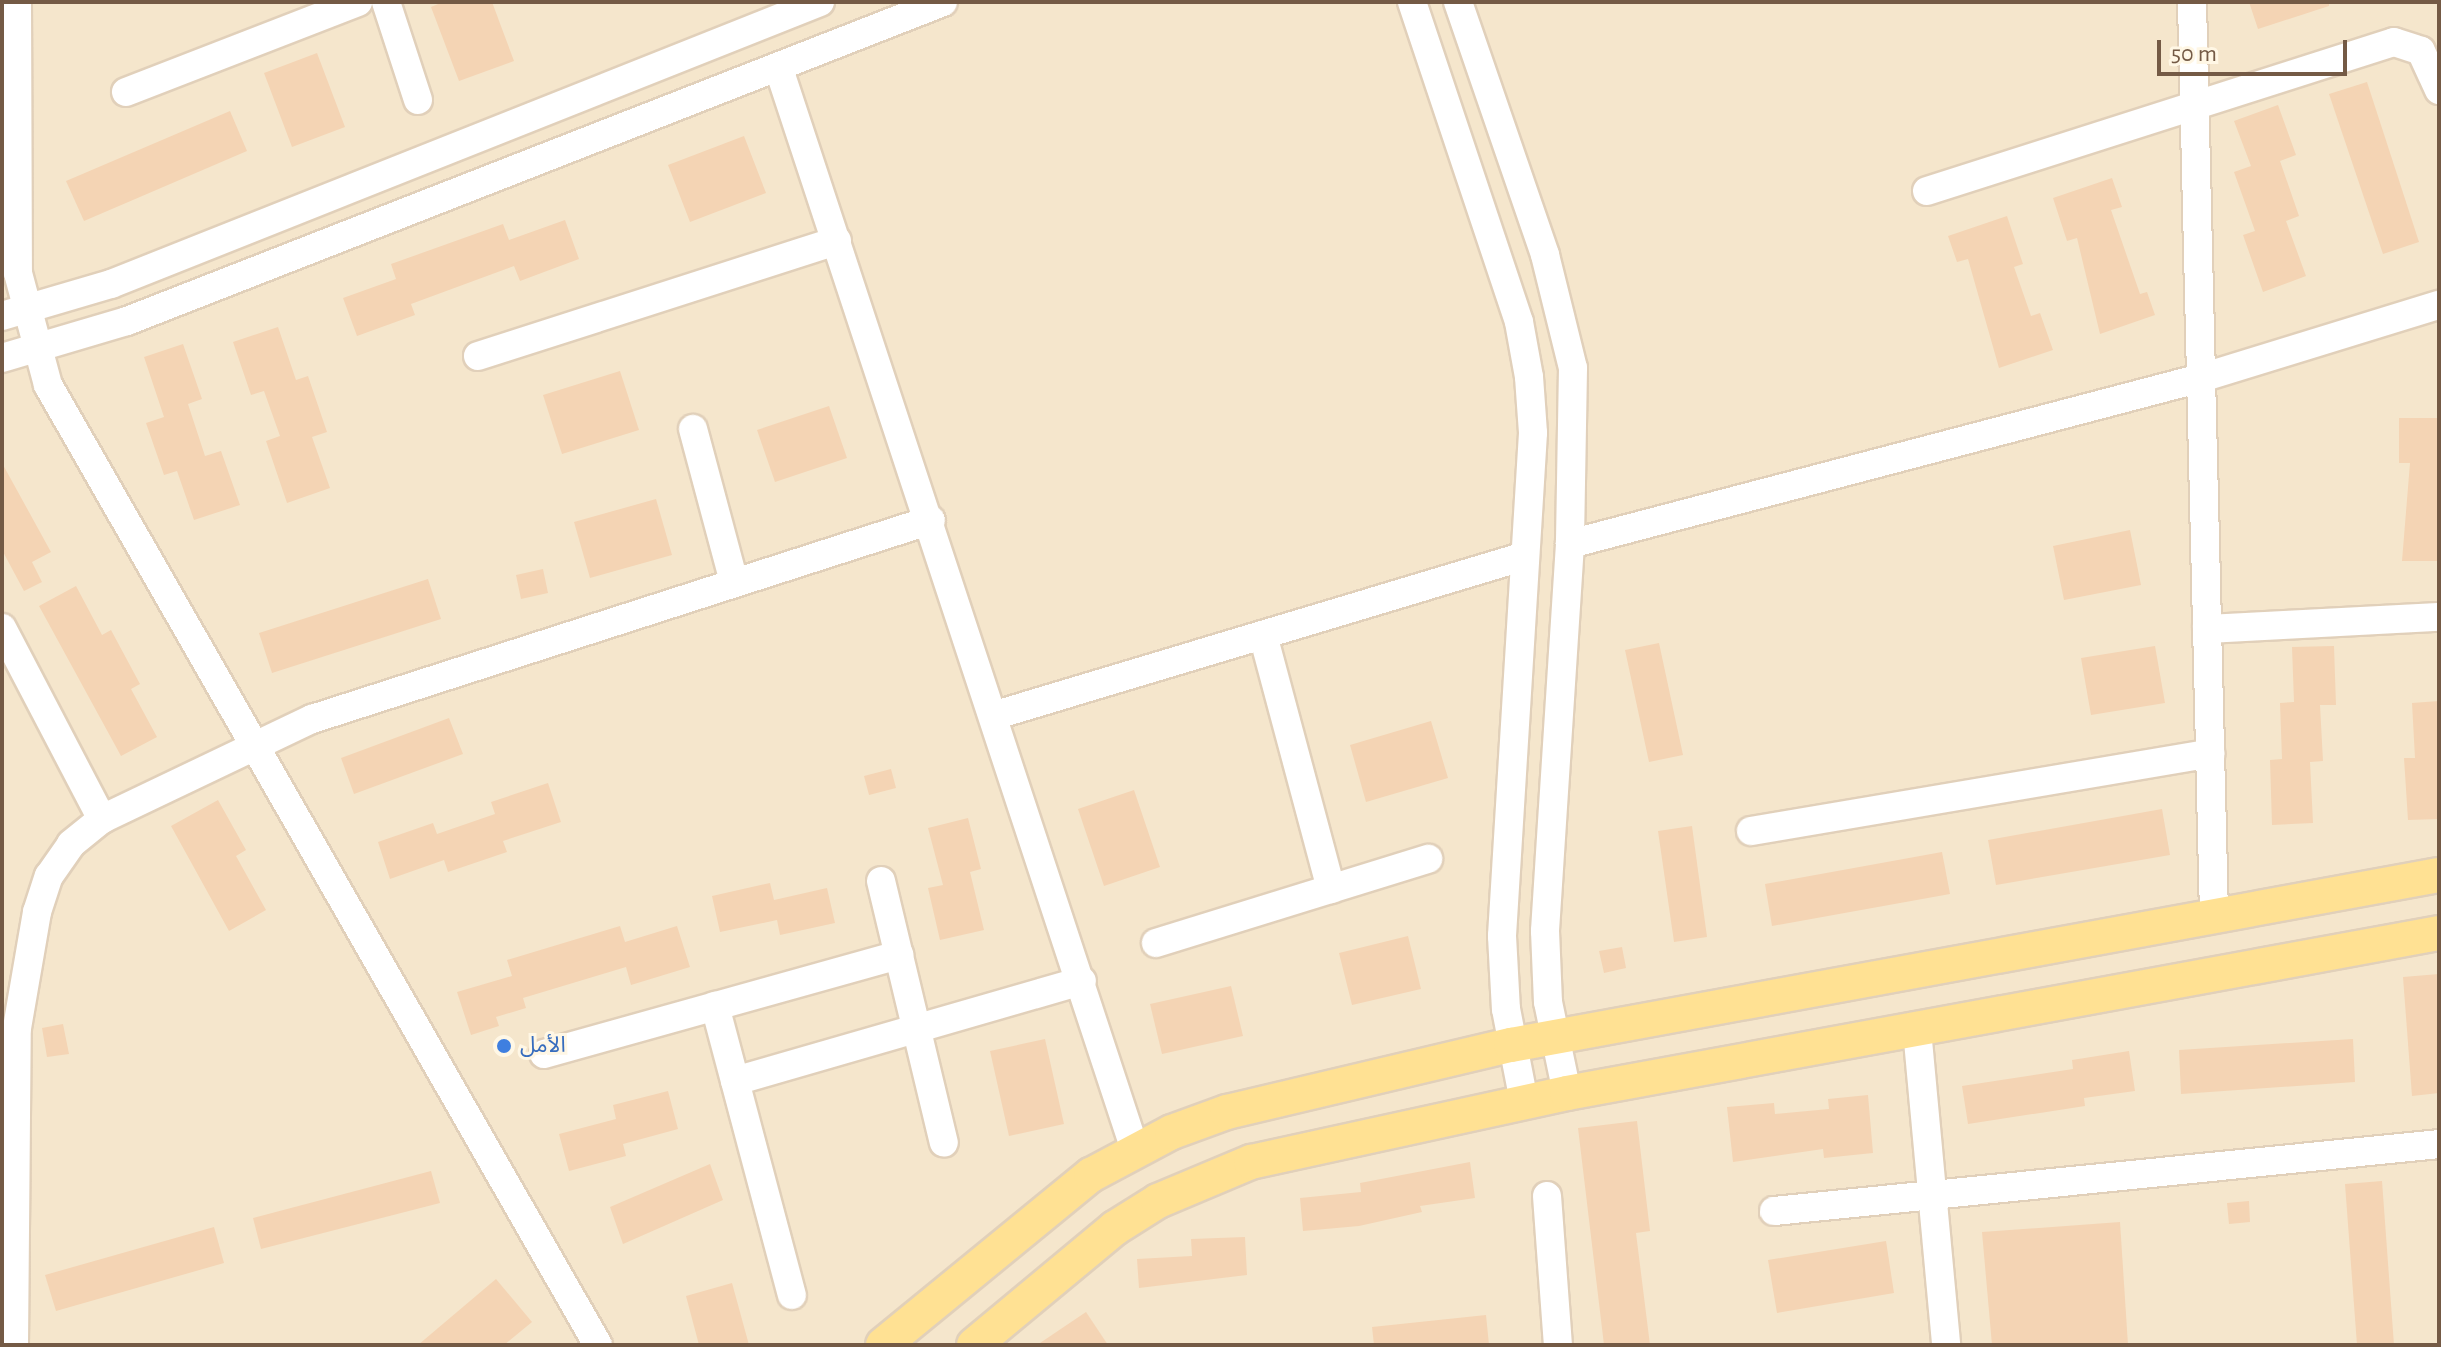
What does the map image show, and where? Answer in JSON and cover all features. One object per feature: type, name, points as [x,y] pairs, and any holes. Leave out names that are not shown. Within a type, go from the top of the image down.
[{"type":"main road","points":[[883,1345],[1041,1210],[1135,1150],[1227,1112],[1511,1045],[2439,875]]},
{"type":"main road","points":[[974,1345],[1115,1228],[1203,1179],[1301,1149],[1567,1093],[2439,933]]},
{"type":"street","points":[[17,2],[13,314],[36,352],[63,417],[598,1345]]},
{"type":"street","points":[[126,92],[358,2]]},
{"type":"street","points":[[386,2],[418,100]]},
{"type":"street","points":[[13,314],[111,284],[820,2]]},
{"type":"street","points":[[2,358],[36,352],[779,69],[943,2]]},
{"type":"street","points":[[1412,2],[1519,322],[1533,433],[1502,936],[1511,1045],[1524,1102]]},
{"type":"street","points":[[1458,2],[1562,311],[1576,427],[1545,931],[1554,1037],[1567,1093]]},
{"type":"street","points":[[2192,2],[2214,917]]},
{"type":"street","points":[[1927,191],[2394,42],[2421,51],[2439,90]]},
{"type":"street","points":[[779,69],[996,715],[1135,1150]]},
{"type":"street","points":[[478,356],[837,241]]},
{"type":"street","points":[[1570,544],[2201,378],[2439,305]]},
{"type":"street","points":[[693,429],[734,582]]},
{"type":"street","points":[[14,1345],[12,1086],[26,970],[49,876],[71,844],[102,819],[252,742],[385,693],[931,520]]},
{"type":"street","points":[[996,715],[1525,556]]},
{"type":"street","points":[[2207,629],[2439,617]]},
{"type":"street","points":[[2,628],[102,819]]},
{"type":"street","points":[[1263,635],[1331,889]]},
{"type":"street","points":[[1751,831],[2210,753]]},
{"type":"street","points":[[1156,943],[1428,859]]},
{"type":"street","points":[[881,881],[944,1143]]},
{"type":"street","points":[[544,1054],[899,955]]},
{"type":"street","points":[[735,1081],[1082,981]]},
{"type":"street","points":[[715,1006],[792,1295]]},
{"type":"street","points":[[1917,1030],[1946,1345]]},
{"type":"street","points":[[1774,1211],[2439,1144]]},
{"type":"street","points":[[1547,1196],[1558,1345]]},
{"type":"shaded area","points":[[2,2],[2439,2],[2439,1345],[2,1345]]},
{"type":"building","points":[[443,2],[492,2],[514,61],[459,81],[431,7]]},
{"type":"building","points":[[2249,2],[2329,2],[2329,6],[2258,29]]},
{"type":"building","points":[[317,53],[345,127],[292,147],[264,73]]},
{"type":"building","points":[[2367,82],[2419,242],[2383,254],[2329,94]]},
{"type":"building","points":[[2278,105],[2296,155],[2280,161],[2299,216],[2286,221],[2306,276],[2263,292],[2243,235],[2255,231],[2234,172],[2251,166],[2234,121]]},
{"type":"building","points":[[230,111],[247,151],[84,221],[66,181]]},
{"type":"building","points":[[744,136],[766,193],[690,222],[668,165]]},
{"type":"building","points":[[2112,178],[2122,207],[2111,210],[2140,294],[2147,292],[2155,315],[2100,334],[2077,238],[2067,241],[2053,198]]},
{"type":"building","points":[[2007,216],[2023,264],[2014,267],[2031,316],[2040,313],[2053,350],[1999,368],[1968,259],[1957,262],[1948,236]]},
{"type":"building","points":[[565,220],[579,259],[520,281],[514,266],[411,304],[415,315],[357,336],[343,298],[396,279],[391,264],[503,224],[509,240]]},
{"type":"building","points":[[278,327],[296,380],[308,376],[327,432],[312,437],[330,488],[287,503],[266,441],[280,436],[264,391],[251,395],[233,342]]},
{"type":"building","points":[[183,344],[202,399],[188,404],[205,456],[221,451],[240,505],[194,520],[177,471],[164,475],[146,423],[164,417],[144,357]]},
{"type":"building","points":[[620,371],[639,430],[562,454],[543,395]]},
{"type":"building","points":[[829,406],[847,458],[775,482],[757,430]]},
{"type":"building","points":[[2399,418],[2439,418],[2439,561],[2402,561],[2410,463],[2399,463]]},
{"type":"building","points":[[2,463],[51,552],[32,562],[42,582],[24,591],[2,550]]},
{"type":"building","points":[[656,499],[672,555],[590,578],[574,522]]},
{"type":"building","points":[[2130,530],[2141,585],[2064,600],[2053,546]]},
{"type":"building","points":[[543,569],[548,593],[521,599],[516,575]]},
{"type":"building","points":[[428,579],[441,619],[272,673],[259,633]]},
{"type":"building","points":[[76,586],[102,635],[111,630],[140,684],[131,689],[157,737],[121,756],[39,606]]},
{"type":"building","points":[[1659,643],[1683,755],[1649,762],[1625,650]]},
{"type":"building","points":[[2155,646],[2165,703],[2091,715],[2081,658]]},
{"type":"building","points":[[2334,646],[2336,705],[2320,705],[2323,761],[2310,762],[2313,823],[2272,825],[2270,760],[2282,759],[2280,703],[2294,702],[2292,647]]},
{"type":"building","points":[[2439,701],[2439,819],[2408,820],[2404,758],[2415,758],[2412,703]]},
{"type":"building","points":[[449,718],[463,754],[354,794],[341,758]]},
{"type":"building","points":[[1431,721],[1448,778],[1366,802],[1350,745]]},
{"type":"building","points":[[891,769],[896,788],[869,795],[864,776]]},
{"type":"building","points":[[548,783],[561,822],[503,841],[507,852],[448,872],[444,860],[390,879],[378,842],[433,823],[437,834],[495,814],[491,802]]},
{"type":"building","points":[[1134,790],[1160,867],[1104,886],[1078,809]]},
{"type":"building","points":[[218,800],[246,850],[236,856],[266,910],[229,931],[171,826]]},
{"type":"building","points":[[2162,809],[2170,855],[1996,885],[1988,840]]},
{"type":"building","points":[[968,818],[981,869],[970,872],[984,930],[940,940],[928,888],[943,885],[928,828]]},
{"type":"building","points":[[1692,826],[1707,937],[1674,942],[1658,831]]},
{"type":"building","points":[[1942,852],[1950,894],[1772,926],[1765,884]]},
{"type":"building","points":[[770,883],[774,900],[827,888],[835,923],[780,935],[777,920],[720,932],[712,896]]},
{"type":"building","points":[[620,926],[625,942],[677,926],[690,967],[631,985],[626,967],[523,998],[526,1008],[496,1017],[499,1026],[471,1035],[457,992],[512,976],[507,960]]},
{"type":"building","points":[[1408,936],[1421,989],[1352,1005],[1339,953]]},
{"type":"building","points":[[1622,947],[1626,968],[1604,973],[1599,951]]},
{"type":"building","points":[[2439,974],[2439,1093],[2412,1096],[2403,977]]},
{"type":"building","points":[[1231,986],[1243,1036],[1162,1054],[1150,1004]]},
{"type":"building","points":[[63,1024],[69,1054],[47,1057],[42,1028]]},
{"type":"building","points":[[1045,1039],[1064,1124],[1009,1136],[990,1051]]},
{"type":"building","points":[[2353,1039],[2355,1082],[2181,1094],[2179,1050]]},
{"type":"building","points":[[2129,1051],[2135,1091],[2084,1098],[2085,1106],[1968,1124],[1962,1086],[2073,1069],[2072,1060]]},
{"type":"building","points":[[668,1091],[678,1129],[623,1144],[626,1156],[569,1171],[559,1134],[616,1119],[613,1105]]},
{"type":"building","points":[[1868,1095],[1873,1153],[1824,1158],[1823,1149],[1733,1162],[1727,1107],[1774,1103],[1775,1114],[1829,1109],[1828,1099]]},
{"type":"building","points":[[1637,1121],[1650,1231],[1636,1233],[1650,1345],[1604,1345],[1578,1128]]},
{"type":"building","points":[[1470,1162],[1475,1198],[1420,1206],[1422,1212],[1359,1226],[1303,1231],[1300,1198],[1361,1192],[1360,1183]]},
{"type":"building","points":[[710,1164],[723,1200],[623,1244],[610,1207]]},
{"type":"building","points":[[431,1171],[440,1203],[261,1249],[253,1218]]},
{"type":"building","points":[[2382,1181],[2394,1345],[2357,1345],[2345,1184]]},
{"type":"building","points":[[2249,1201],[2250,1222],[2229,1224],[2227,1203]]},
{"type":"building","points":[[2120,1222],[2128,1345],[1992,1345],[1982,1232]]},
{"type":"building","points":[[214,1227],[224,1263],[56,1311],[45,1275]]},
{"type":"building","points":[[1245,1237],[1247,1275],[1139,1288],[1137,1259],[1192,1256],[1191,1239]]},
{"type":"building","points":[[1886,1241],[1894,1293],[1777,1313],[1768,1260]]},
{"type":"building","points":[[496,1279],[532,1322],[504,1345],[418,1345]]},
{"type":"building","points":[[732,1283],[749,1345],[699,1345],[686,1296]]},
{"type":"building","points":[[1086,1312],[1108,1345],[1037,1345]]},
{"type":"building","points":[[1486,1315],[1489,1345],[1374,1345],[1372,1327]]},
{"type":"place","name":"الأمل","points":[[504,1046]]}]
